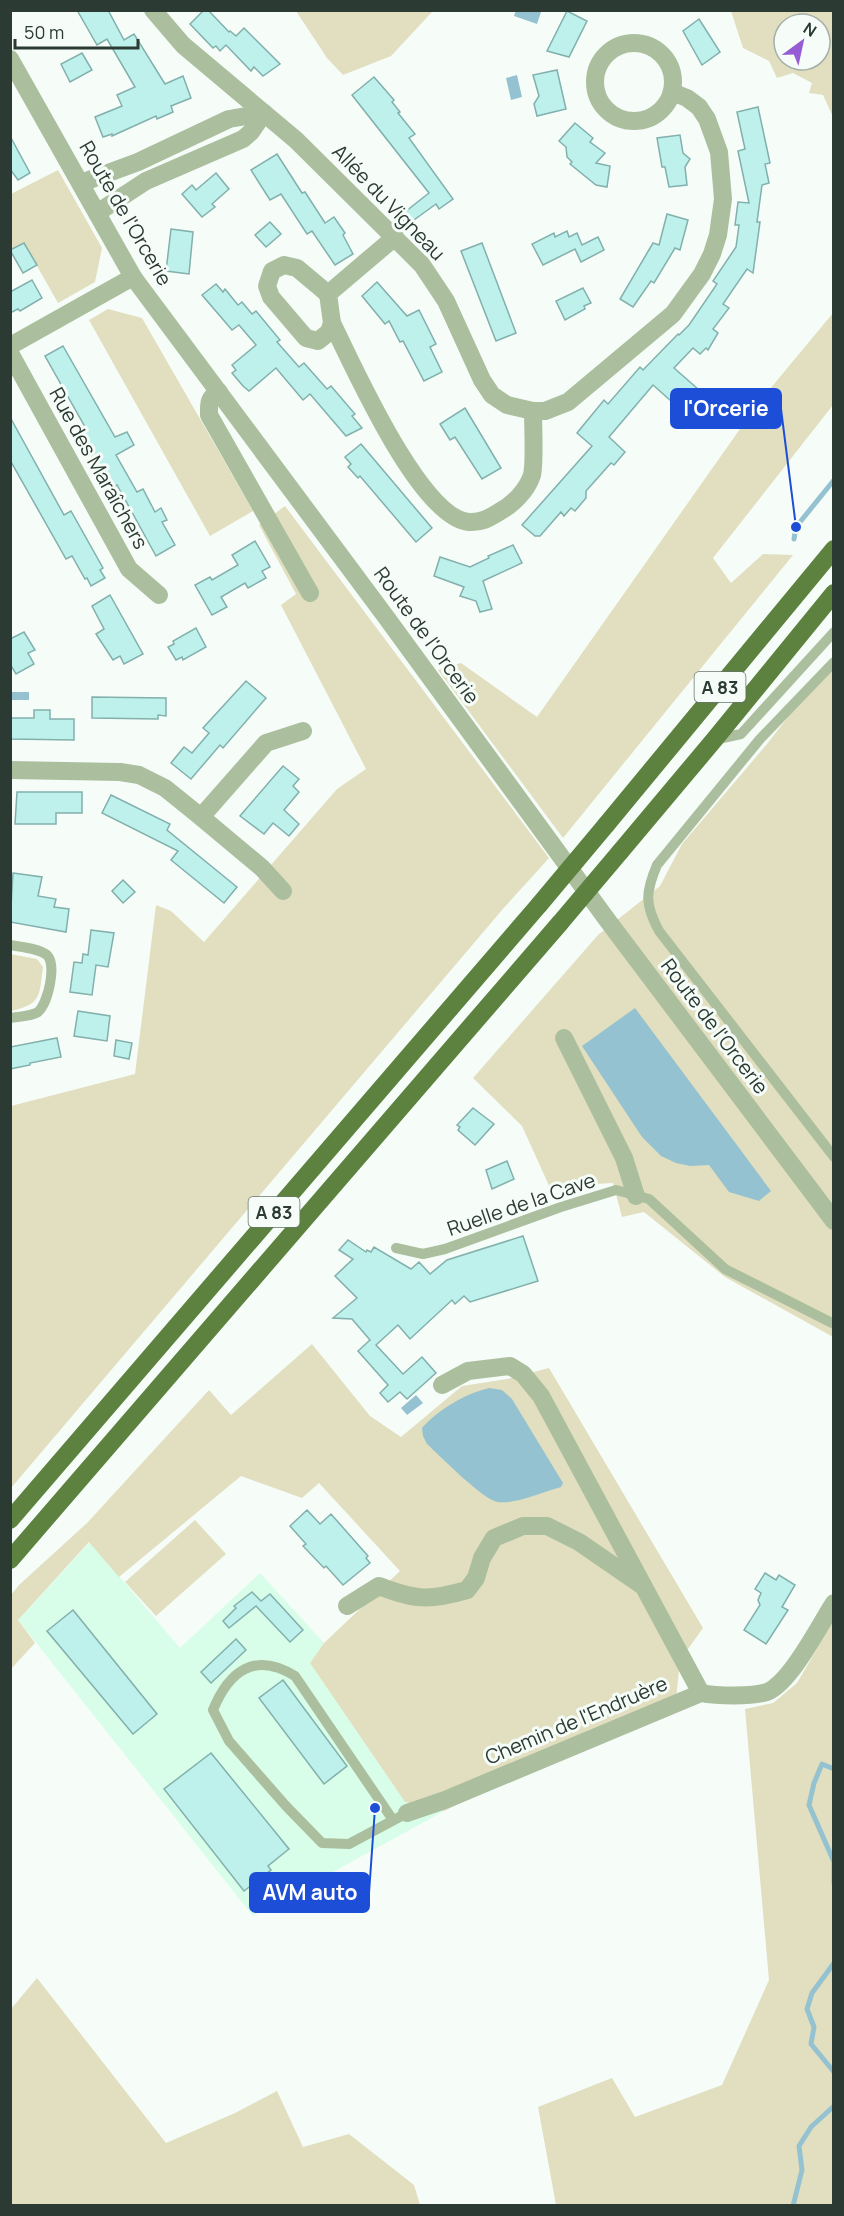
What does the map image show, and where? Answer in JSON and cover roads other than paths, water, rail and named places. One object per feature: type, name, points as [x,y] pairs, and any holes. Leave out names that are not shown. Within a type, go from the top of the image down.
[{"type":"highway","name":"A 83","points":[[10,1520],[539,905],[834,549]]},
{"type":"highway","name":"A 83","points":[[10,1560],[560,923],[714,740],[834,592]]},
{"type":"street","name":"Allée du Vigneau","points":[[153,10],[183,45],[296,140],[395,237],[434,280],[482,380],[492,395],[507,405],[533,411],[545,411],[568,402],[673,314],[702,274],[712,254],[718,235],[723,200],[719,152],[710,126],[699,107],[687,98],[672,92]]},
{"type":"street","points":[[629,42],[642,43],[654,48],[664,56],[673,79],[672,92],[666,104],[646,119],[633,121],[620,118],[609,112],[600,102],[595,90],[598,64],[606,53],[617,46],[629,42]]},
{"type":"street","name":"Route de l'Orcerie","points":[[10,59],[133,277],[601,913],[834,1221]]},
{"type":"street","points":[[81,183],[138,162],[229,119],[264,113]]},
{"type":"street","points":[[97,213],[146,181],[243,139],[251,132],[264,113]]},
{"type":"street","points":[[112,171],[124,196]]},
{"type":"street","points":[[328,294],[395,237]]},
{"type":"street","points":[[332,323],[328,332],[318,341],[306,338],[271,297],[267,286],[272,271],[284,264],[297,268],[328,294],[332,323],[377,416],[410,469],[446,512],[467,522],[484,521],[504,510],[520,495],[532,475],[533,411]]},
{"type":"street","points":[[10,346],[133,277]]},
{"type":"street","name":"Rue des Maraîchers","points":[[10,353],[129,569],[159,595]]},
{"type":"street","points":[[219,392],[209,401],[209,415],[310,593]]},
{"type":"street","points":[[201,817],[266,743],[303,731]]},
{"type":"street","points":[[10,770],[120,772],[139,775],[165,788],[262,868],[283,891]]},
{"type":"street","points":[[564,1038],[624,1158],[636,1196]]},
{"type":"street","points":[[442,1385],[468,1371],[510,1366],[523,1374],[541,1396],[701,1693]]},
{"type":"street","points":[[347,1606],[379,1586],[406,1596],[431,1599],[467,1590],[476,1578],[482,1558],[494,1538],[523,1526],[547,1526],[579,1542],[644,1587]]},
{"type":"street","name":"Chemin de l'Endruère","points":[[400,1817],[701,1693],[718,1697],[766,1692],[788,1677],[834,1602]]},
{"type":"lane","points":[[714,740],[741,734],[834,632]]},
{"type":"lane","points":[[834,663],[760,739],[657,866],[649,885],[648,912],[659,932],[834,1157]]},
{"type":"lane","points":[[10,945],[37,951],[47,956],[52,966],[46,1001],[37,1013],[10,1018]]},
{"type":"lane","name":"Ruelle de la Cave","points":[[396,1248],[423,1254],[445,1249],[561,1207],[616,1190],[649,1199],[724,1269],[834,1324]]},
{"type":"lane","points":[[269,1664],[283,1668],[295,1676],[400,1817],[349,1844],[322,1843],[229,1741],[213,1710],[220,1691],[239,1671],[253,1665],[269,1664]]},
{"type":"water","points":[[516,10],[541,12],[537,24],[514,16]]},
{"type":"water","points":[[517,75],[522,97],[511,100],[506,78]]},
{"type":"water","points":[[12,692],[29,692],[29,700],[11,700]]},
{"type":"water","points":[[635,1008],[771,1191],[759,1201],[729,1192],[709,1165],[690,1166],[661,1156],[642,1137],[582,1046]]},
{"type":"water","points":[[489,1388],[502,1390],[512,1399],[563,1483],[561,1487],[505,1502],[491,1500],[427,1444],[422,1428],[429,1421],[453,1403]]},
{"type":"water","points":[[416,1395],[423,1403],[407,1415],[401,1408]]},
{"type":"waterway","points":[[794,539],[796,527],[834,480]]},
{"type":"waterway","points":[[834,1769],[822,1764],[814,1783],[809,1805],[834,1862]]},
{"type":"waterway","points":[[834,1864],[834,1883]]},
{"type":"waterway","points":[[834,1963],[812,1993],[807,2009],[814,2027],[811,2044],[834,2072]]},
{"type":"waterway","points":[[793,2206],[802,2170],[799,2146],[811,2127],[834,2106]]},
{"type":"place","name":"l'Orcerie","points":[[796,527]]},
{"type":"place","name":"AVM auto","points":[[375,1808]]}]
